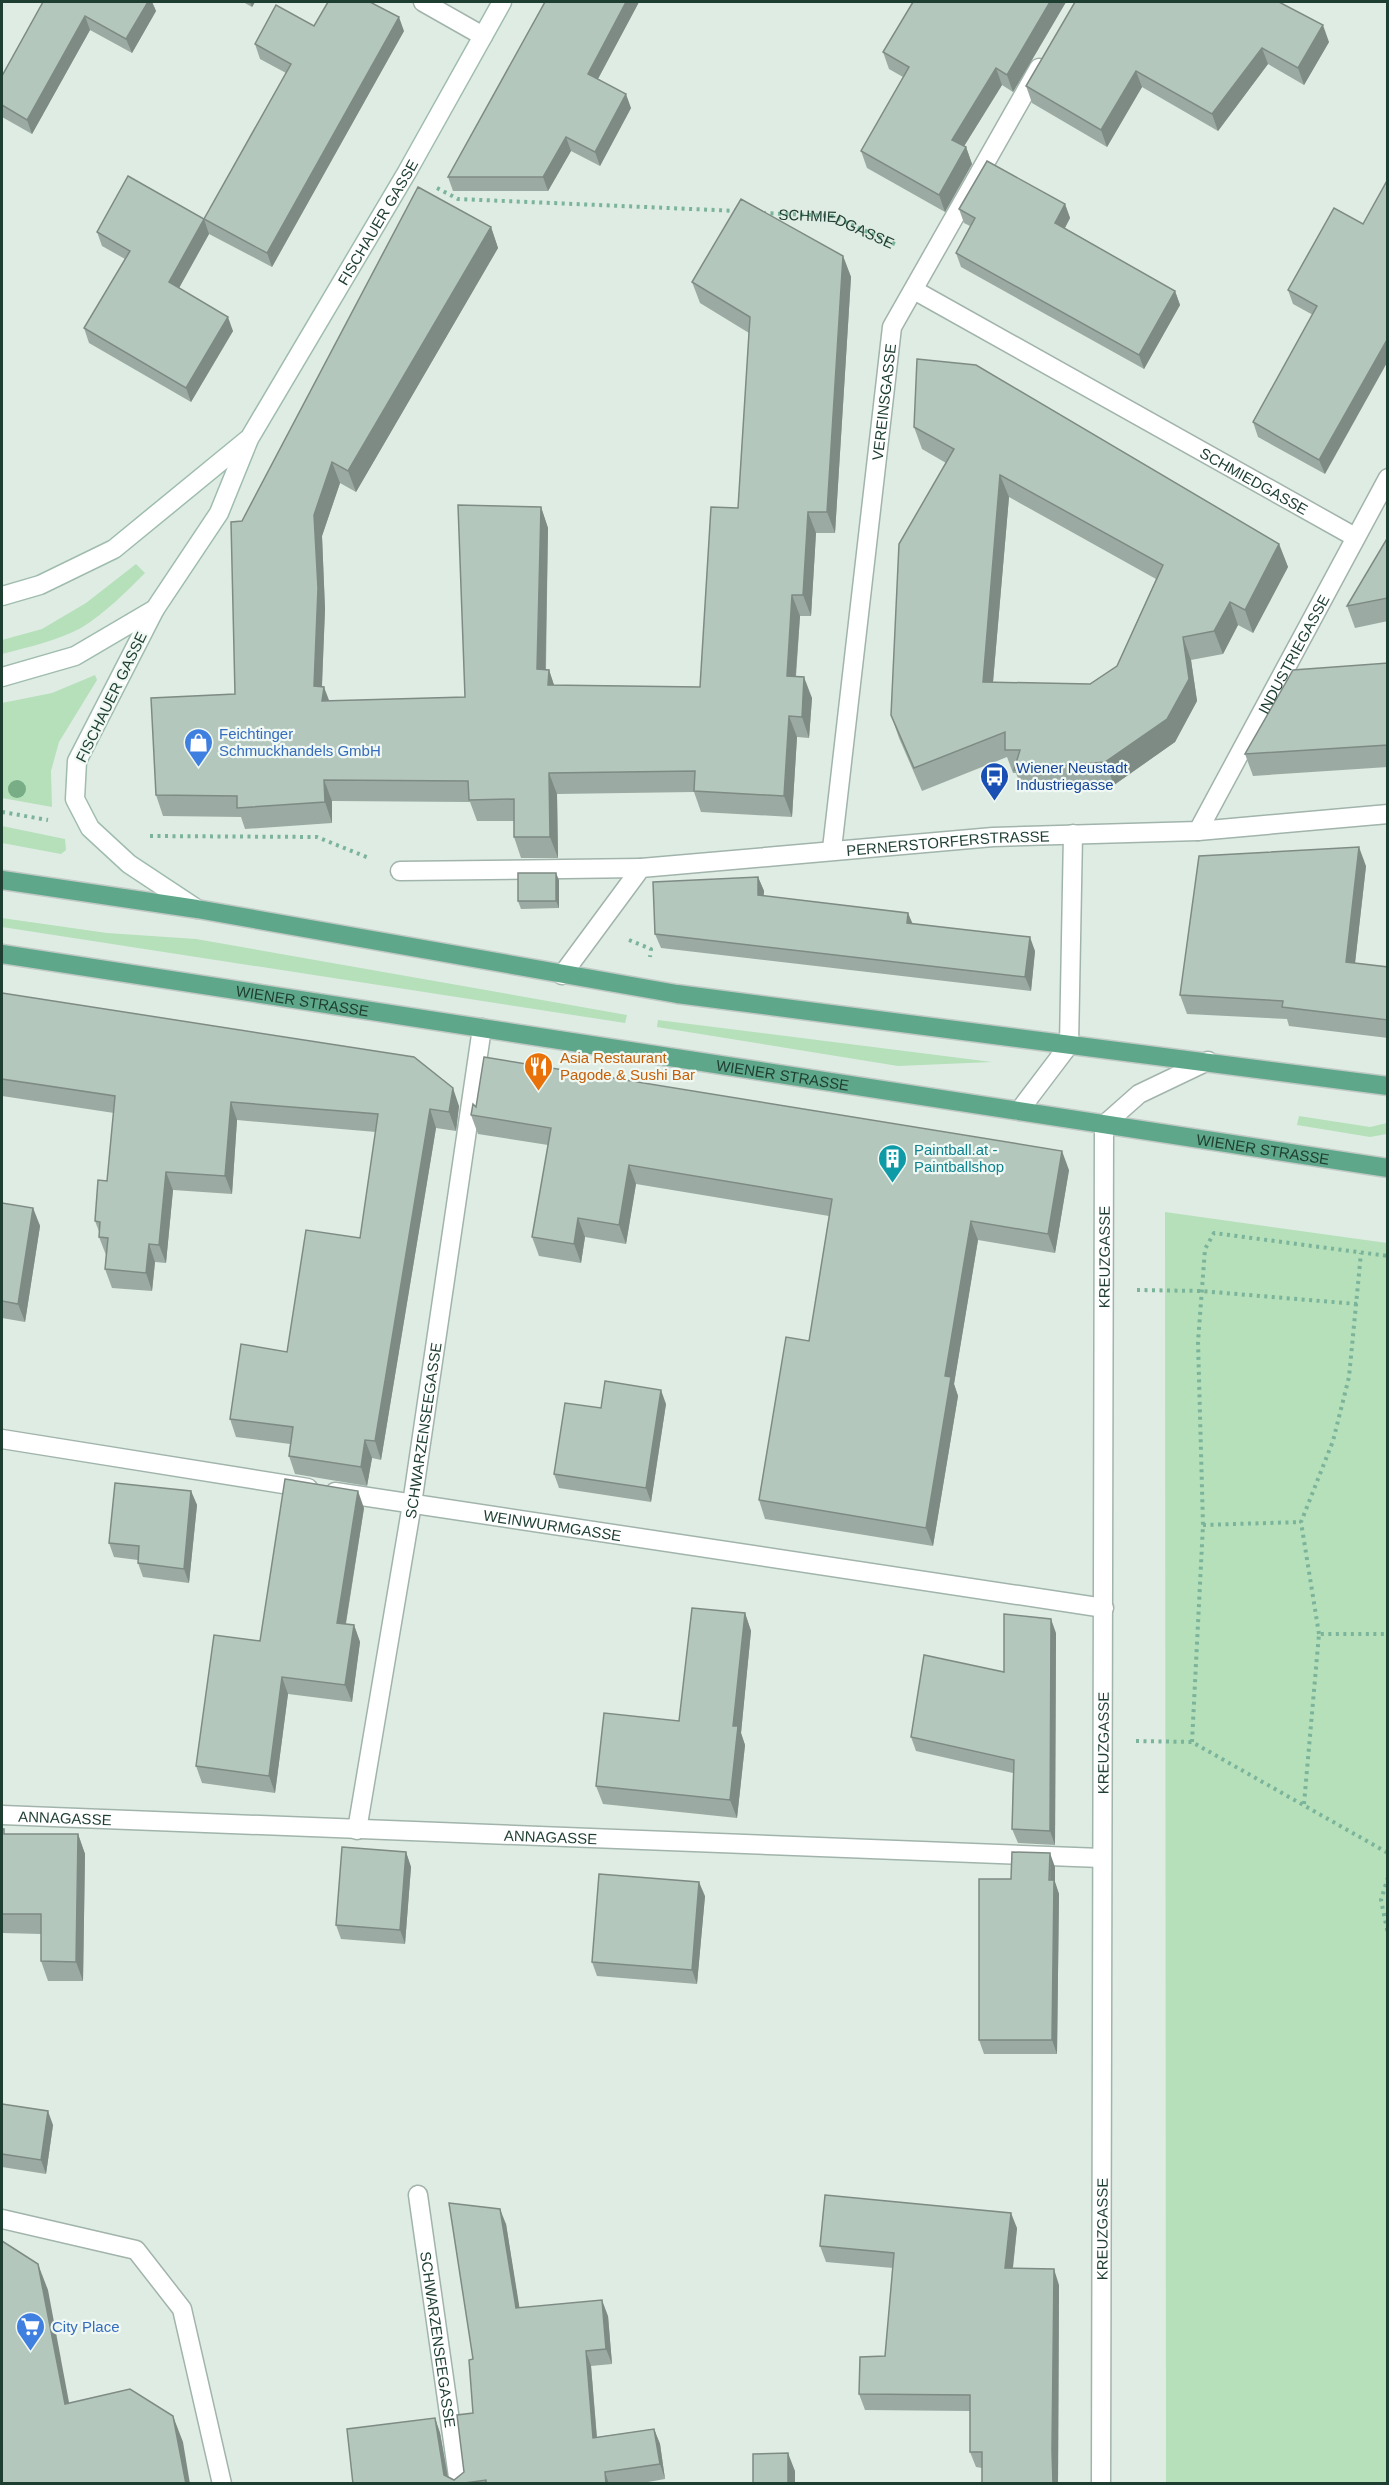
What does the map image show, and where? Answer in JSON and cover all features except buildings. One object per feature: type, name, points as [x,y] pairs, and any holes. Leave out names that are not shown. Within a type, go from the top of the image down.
[{"type":"main road","points":[[2,880],[197,909],[677,994],[1388,1086]]},
{"type":"main road","name":"WIENER STRASSE","points":[[2,954],[1388,1168]]},
{"type":"street","points":[[423,2],[483,36]]},
{"type":"street","name":"FISCHAUER GASSE","points":[[197,909],[129,864],[90,828],[75,799],[77,761],[155,609],[219,513],[249,439],[407,172],[502,2]]},
{"type":"street","name":"VEREINSGASSE","points":[[832,849],[892,327],[1048,53]]},
{"type":"street","name":"SCHMIEDGASSE","points":[[914,290],[1355,537]]},
{"type":"street","name":"FISCHAUER GASSE","points":[[2,596],[40,585],[114,549],[249,439]]},
{"type":"street","name":"INDUSTRIEGASSE","points":[[1198,831],[1388,478]]},
{"type":"street","name":"FISCHAUER GASSE","points":[[2,677],[75,656],[155,609]]},
{"type":"street","name":"PERNERSTORFERSTRASSE","points":[[400,871],[641,867],[832,849],[1073,834],[1198,831],[1388,814]]},
{"type":"street","points":[[1019,1111],[1069,1045],[1073,834]]},
{"type":"street","points":[[562,975],[641,867]]},
{"type":"street","name":"SCHWARZENSEEGASSE","points":[[357,1830],[412,1504],[482,1028]]},
{"type":"street","points":[[1104,1125],[1139,1094],[1208,1061]]},
{"type":"street","name":"KREUZGASSE","points":[[1101,2484],[1104,1125]]},
{"type":"street","name":"WEINWURMGASSE","points":[[2,1439],[412,1504],[1104,1608]]},
{"type":"street","name":"ANNAGASSE","points":[[2,1815],[1101,1858]]},
{"type":"street","name":"SCHWARZENSEEGASSE","points":[[418,2195],[459,2484]]},
{"type":"street","points":[[2,2219],[136,2250],[183,2309],[222,2484]]},
{"type":"path","points":[[407,172],[458,199],[750,212]]},
{"type":"path","name":"SCHMIEDGASSE","points":[[762,213],[832,216],[904,248],[914,290]]},
{"type":"path","points":[[2,812],[153,837],[317,837],[400,871]]},
{"type":"path","points":[[1192,1742],[1203,1525],[1198,1342],[1204,1249],[1214,1233],[1388,1256]]},
{"type":"path","points":[[1304,1804],[1319,1634],[1301,1522],[1334,1442],[1349,1377],[1362,1253]]},
{"type":"path","points":[[1102,1290],[1201,1291],[1357,1304]]},
{"type":"path","points":[[1203,1525],[1301,1522]]},
{"type":"path","points":[[1319,1634],[1388,1634]]},
{"type":"path","points":[[1103,1740],[1192,1742],[1388,1853]]},
{"type":"path","points":[[1388,1877],[1381,1899],[1388,1934]]},
{"type":"green space","points":[[136,564],[145,573],[90,622],[62,637],[2,654],[2,640],[42,629],[86,603]]},
{"type":"green space","points":[[95,675],[97,680],[59,742],[51,771],[52,807],[2,798],[2,703],[52,693]]},
{"type":"green space","points":[[2,826],[65,839],[66,850],[61,854],[2,843]]},
{"type":"green space","points":[[2,918],[107,933],[196,939],[627,1015],[625,1023],[2,927]]},
{"type":"green space","points":[[658,1020],[992,1062],[898,1066],[657,1027]]},
{"type":"green space","points":[[1299,1116],[1370,1127],[1387,1123],[1387,1134],[1370,1137],[1297,1125]]},
{"type":"green space","points":[[1165,1212],[1387,1243],[1387,2483],[1166,2483]]},
{"type":"place","name":"Feichtinger Schmuckhandels GmbH","points":[[198,768]]},
{"type":"place","name":"Wiener Neustadt Industriegasse","points":[[995,802]]},
{"type":"place","name":"Asia Restaurant Pagode & Sushi Bar","points":[[539,1092]]},
{"type":"place","name":"Paintball.at - Paintballshop","points":[[893,1184]]},
{"type":"place","name":"City Place","points":[[31,2352]]}]
